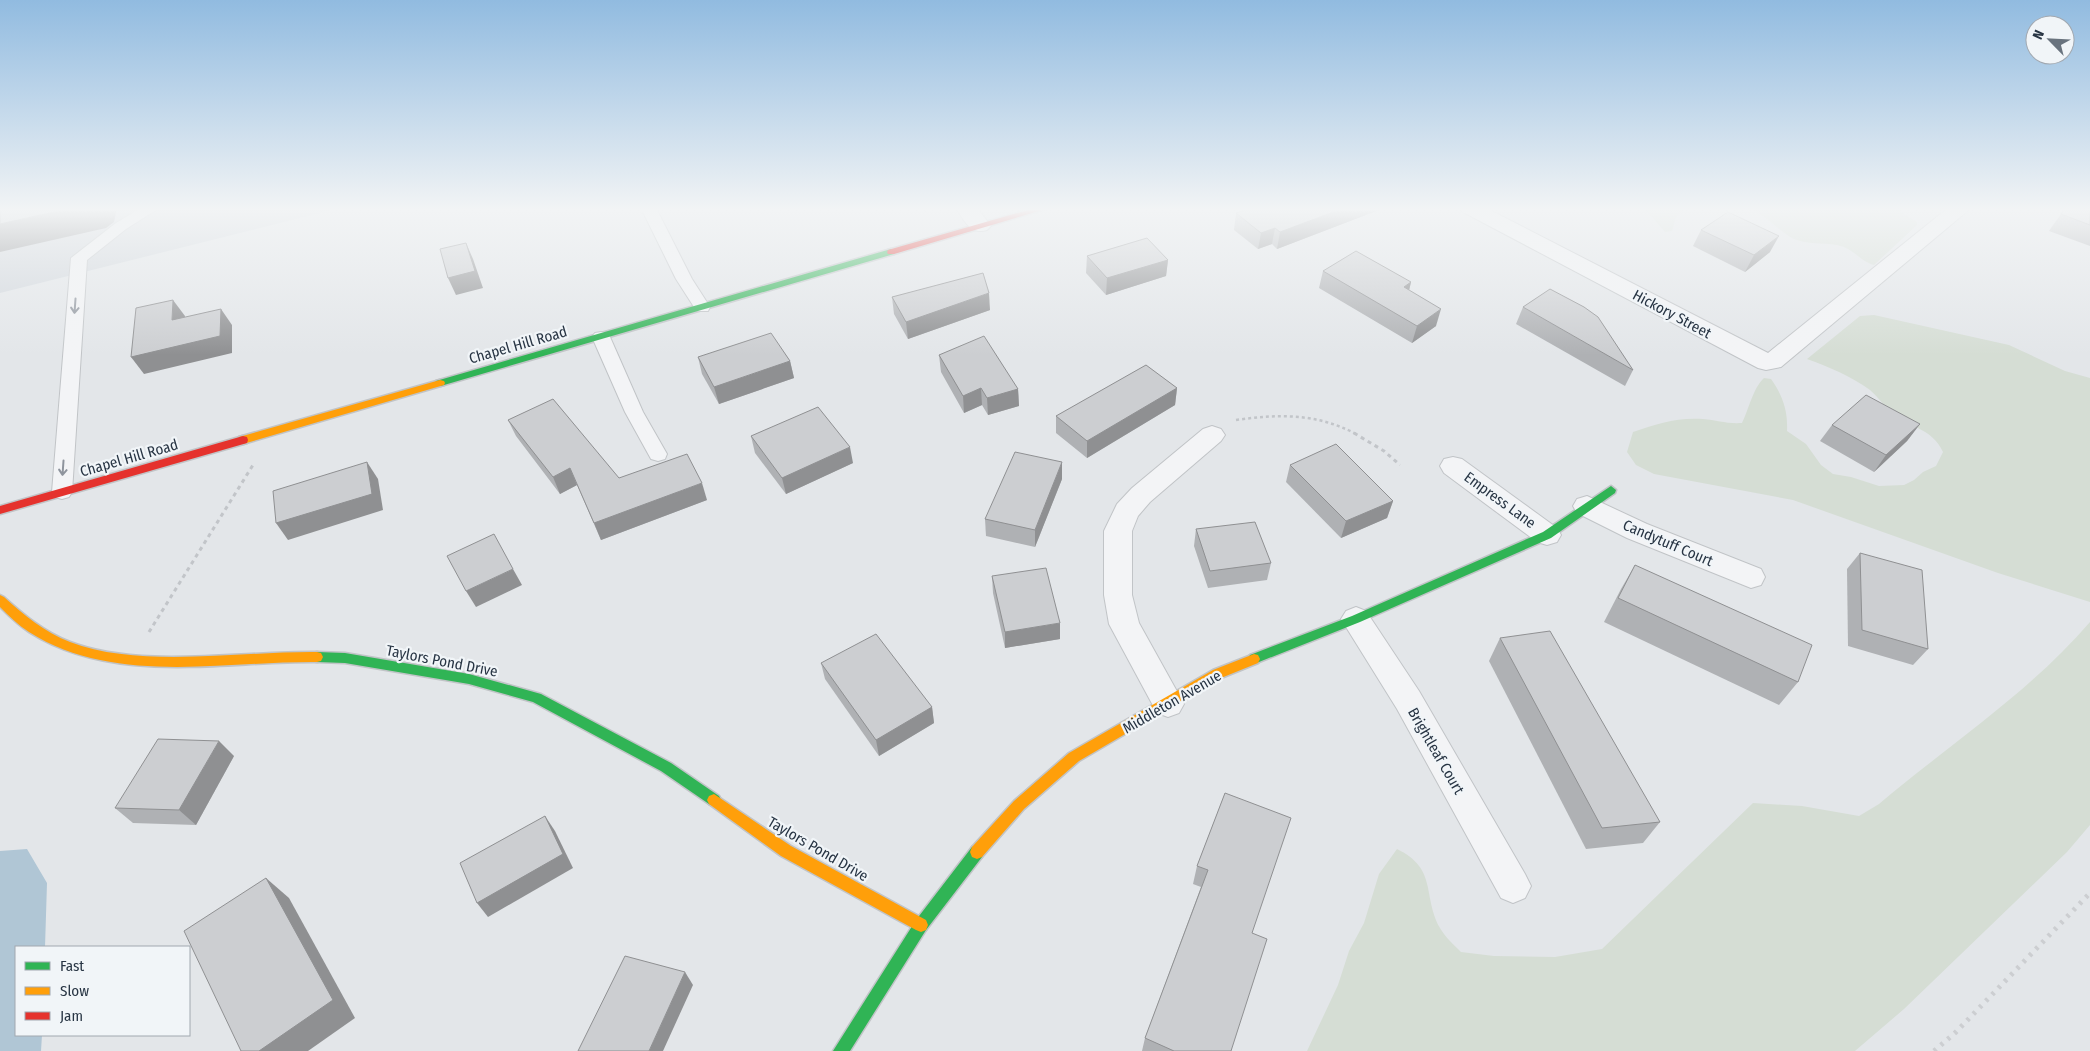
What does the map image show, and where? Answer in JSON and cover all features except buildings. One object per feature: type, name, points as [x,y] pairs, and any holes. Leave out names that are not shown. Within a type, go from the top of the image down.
[{"type":"street","name":"Chapel Hill Road","points":[[0,510],[873,257]]},
{"type":"street","name":"Hickory Street","points":[[1563,257],[1740,350],[1769,362],[1900,257]]},
{"type":"street","points":[[1168,704],[1124,624],[1118,595],[1118,531],[1127,511],[1141,495],[1212,435]]},
{"type":"street","name":"Empress Lane","points":[[1453,466],[1547,534]]},
{"type":"street","name":"Middleton Avenue","points":[[842,1051],[921,925],[972,858],[1019,805],[1074,757],[1217,674],[1356,619],[1547,534],[1611,490]]},
{"type":"street","name":"Candytuff Court","points":[[1587,506],[1637,531],[1751,578]]},
{"type":"street","name":"Taylors Pond Drive","points":[[0,600],[35,630],[63,643],[95,654],[132,660],[307,656],[345,658],[469,679],[536,698],[577,718],[666,767],[786,851],[921,925]]},
{"type":"street","name":"Brightleaf Court","points":[[1356,619],[1408,700],[1513,886]]},
{"type":"lane","points":[[62,492],[80,257]]},
{"type":"lane","points":[[673,257],[702,307]]},
{"type":"lane","points":[[601,336],[634,412],[658,454]]},
{"type":"path","points":[[1212,435],[1230,421],[1280,414],[1300,415],[1352,429],[1391,455],[1400,465]]},
{"type":"path","points":[[132,660],[256,461]]},
{"type":"shaded area","points":[[0,257],[144,257],[0,293]]},
{"type":"shaded area","points":[[1859,257],[1883,257],[1874,265]]},
{"type":"shaded area","points":[[1874,315],[2009,345],[2065,371],[2090,378],[2090,602],[1998,573],[1793,500],[1654,474],[1636,465],[1627,452],[1633,432],[1659,424],[1676,420],[1694,419],[1742,423],[1754,393],[1764,378],[1771,379],[1779,391],[1786,410],[1787,431],[1806,444],[1821,465],[1833,474],[1851,477],[1879,486],[1904,485],[1914,480],[1923,472],[1936,466],[1943,452],[1933,438],[1892,413],[1863,385],[1840,372],[1807,359],[1860,316]]},
{"type":"shaded area","points":[[2090,622],[2090,825],[2067,852],[1904,1009],[1855,1051],[1307,1051],[1338,985],[1349,951],[1364,923],[1379,874],[1397,849],[1410,857],[1424,874],[1431,905],[1440,928],[1461,952],[1494,956],[1555,957],[1602,949],[1753,803],[1802,806],[1859,816],[1879,804],[2016,695],[2042,672]]},
{"type":"water","points":[[27,849],[47,883],[45,946],[15,946],[15,1036],[42,1036],[41,1051],[0,1051],[0,851]]},
{"type":"railway","points":[[1934,1051],[1956,1032],[2090,893]]},
{"type":"traffic: fast","points":[[440,383],[874,257]]},
{"type":"traffic: fast","points":[[1254,659],[1356,619],[1547,535],[1611,490]]},
{"type":"traffic: fast","points":[[317,657],[345,658],[469,679],[536,698],[666,767],[714,800]]},
{"type":"traffic: fast","points":[[841,1051],[921,925],[977,852]]},
{"type":"traffic: slow","points":[[243,440],[440,383]]},
{"type":"traffic: slow","points":[[0,600],[21,620],[35,630],[66,646],[100,655],[136,660],[173,661],[317,657]]},
{"type":"traffic: slow","points":[[977,852],[1019,805],[1074,757],[1217,674],[1254,659]]},
{"type":"traffic: slow","points":[[714,800],[786,851],[921,925]]},
{"type":"traffic: jam","points":[[0,510],[243,440]]}]
